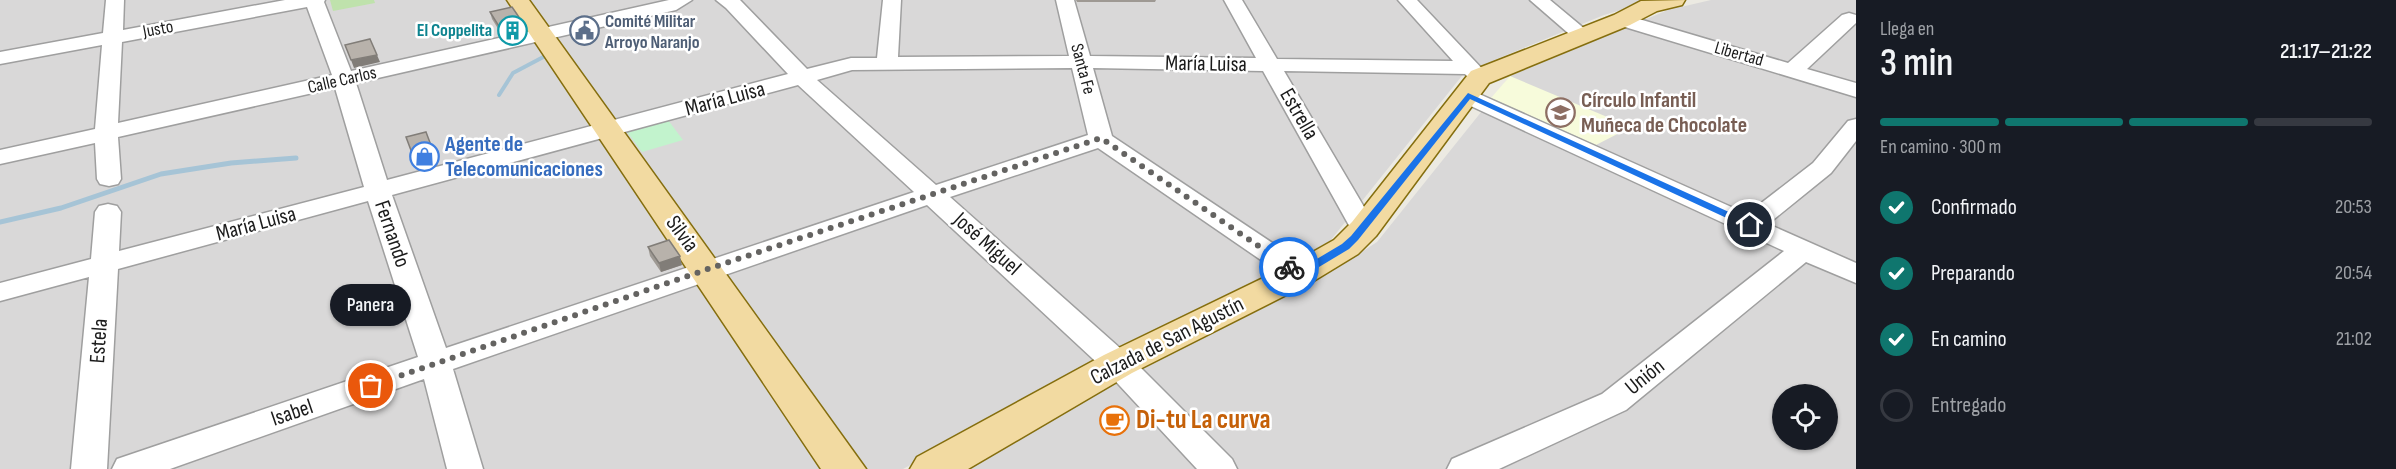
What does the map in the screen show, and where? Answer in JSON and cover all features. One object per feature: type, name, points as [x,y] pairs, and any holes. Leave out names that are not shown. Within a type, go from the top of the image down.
[{"type":"main road","name":"Silvia","points":[[518,0],[607,131],[708,269],[844,469]]},
{"type":"main road","name":"Calzada de San Agustín","points":[[932,469],[1118,364],[1300,274],[1346,246],[1364,229],[1473,80],[1622,20],[1645,3],[1674,0]]},
{"type":"street","points":[[109,179],[105,135],[115,0]]},
{"type":"street","name":"Justo","points":[[0,58],[315,0]]},
{"type":"street","name":"Fernando","points":[[315,0],[344,80],[362,143],[436,363],[465,469]]},
{"type":"street","name":"Calle Carlos","points":[[0,157],[676,4],[683,0]]},
{"type":"street","name":"José Miguel","points":[[725,0],[733,4],[802,77],[1118,364],[1219,469]]},
{"type":"street","points":[[887,62],[892,0]]},
{"type":"street","name":"Santa Fe","points":[[1065,0],[1101,138]]},
{"type":"street","name":"Estrella","points":[[1233,0],[1364,229]]},
{"type":"street","points":[[1407,0],[1473,80],[1750,225],[1856,274]]},
{"type":"street","points":[[1539,0],[1582,35]]},
{"type":"street","points":[[1793,70],[1849,19]]},
{"type":"street","name":"Libertad","points":[[1622,20],[1856,90]]},
{"type":"street","name":"María Luisa","points":[[0,292],[851,64],[1080,62],[1270,65],[1473,80]]},
{"type":"street","points":[[1750,225],[1822,168],[1856,126]]},
{"type":"street","points":[[1101,138],[1300,274]]},
{"type":"street","name":"Isabel","points":[[130,469],[708,269],[1101,138]]},
{"type":"street","name":"Estela","points":[[88,469],[108,212]]},
{"type":"street","name":"Unión","points":[[1465,469],[1614,402],[1803,250]]},
{"type":"shaded area","points":[[0,0],[1655,0],[1604,15],[1465,72],[1330,241],[903,469],[0,469]]},
{"type":"shaded area","points":[[1711,0],[1856,0],[1856,469],[962,469],[1104,384],[1334,270],[1377,242],[1510,76],[1668,10]]},
{"type":"shaded area","name":"Círculo Infantil Muñeca de Chocolate","points":[[1510,76],[1631,127],[1596,145],[1491,98]]},
{"type":"shaded area","points":[[668,120],[683,140],[642,152],[627,132]]},
{"type":"green space","points":[[330,0],[374,0],[375,3],[333,11]]},
{"type":"building","points":[[512,7],[523,23],[500,28],[490,12]]},
{"type":"building","points":[[370,39],[377,55],[351,60],[345,45]]},
{"type":"building","points":[[426,132],[435,156],[415,161],[406,137]]},
{"type":"building","points":[[669,240],[680,256],[659,263],[648,247]]},
{"type":"waterway","points":[[499,95],[513,73],[549,54]]},
{"type":"waterway","points":[[0,222],[61,208],[161,174],[231,163],[296,158]]},
{"type":"way so far","points":[[371,386],[708,269],[1101,138],[1289,267]]},
{"type":"place","name":"El Coppelita","points":[[513,30]]},
{"type":"place","name":"Comité Militar Arroyo Naranjo","points":[[584,31]]},
{"type":"place","name":"Círculo Infantil Muñeca de Chocolate","points":[[1560,113]]},
{"type":"place","name":"Agente de Telecomunicaciones","points":[[424,157]]},
{"type":"place","name":"Panera","points":[[371,386]]},
{"type":"place","name":"Di-tu La curva","points":[[1115,420]]},
{"type":"route","points":[[1289,267],[1300,274],[1355,238],[1468,96],[1750,225]]}]
